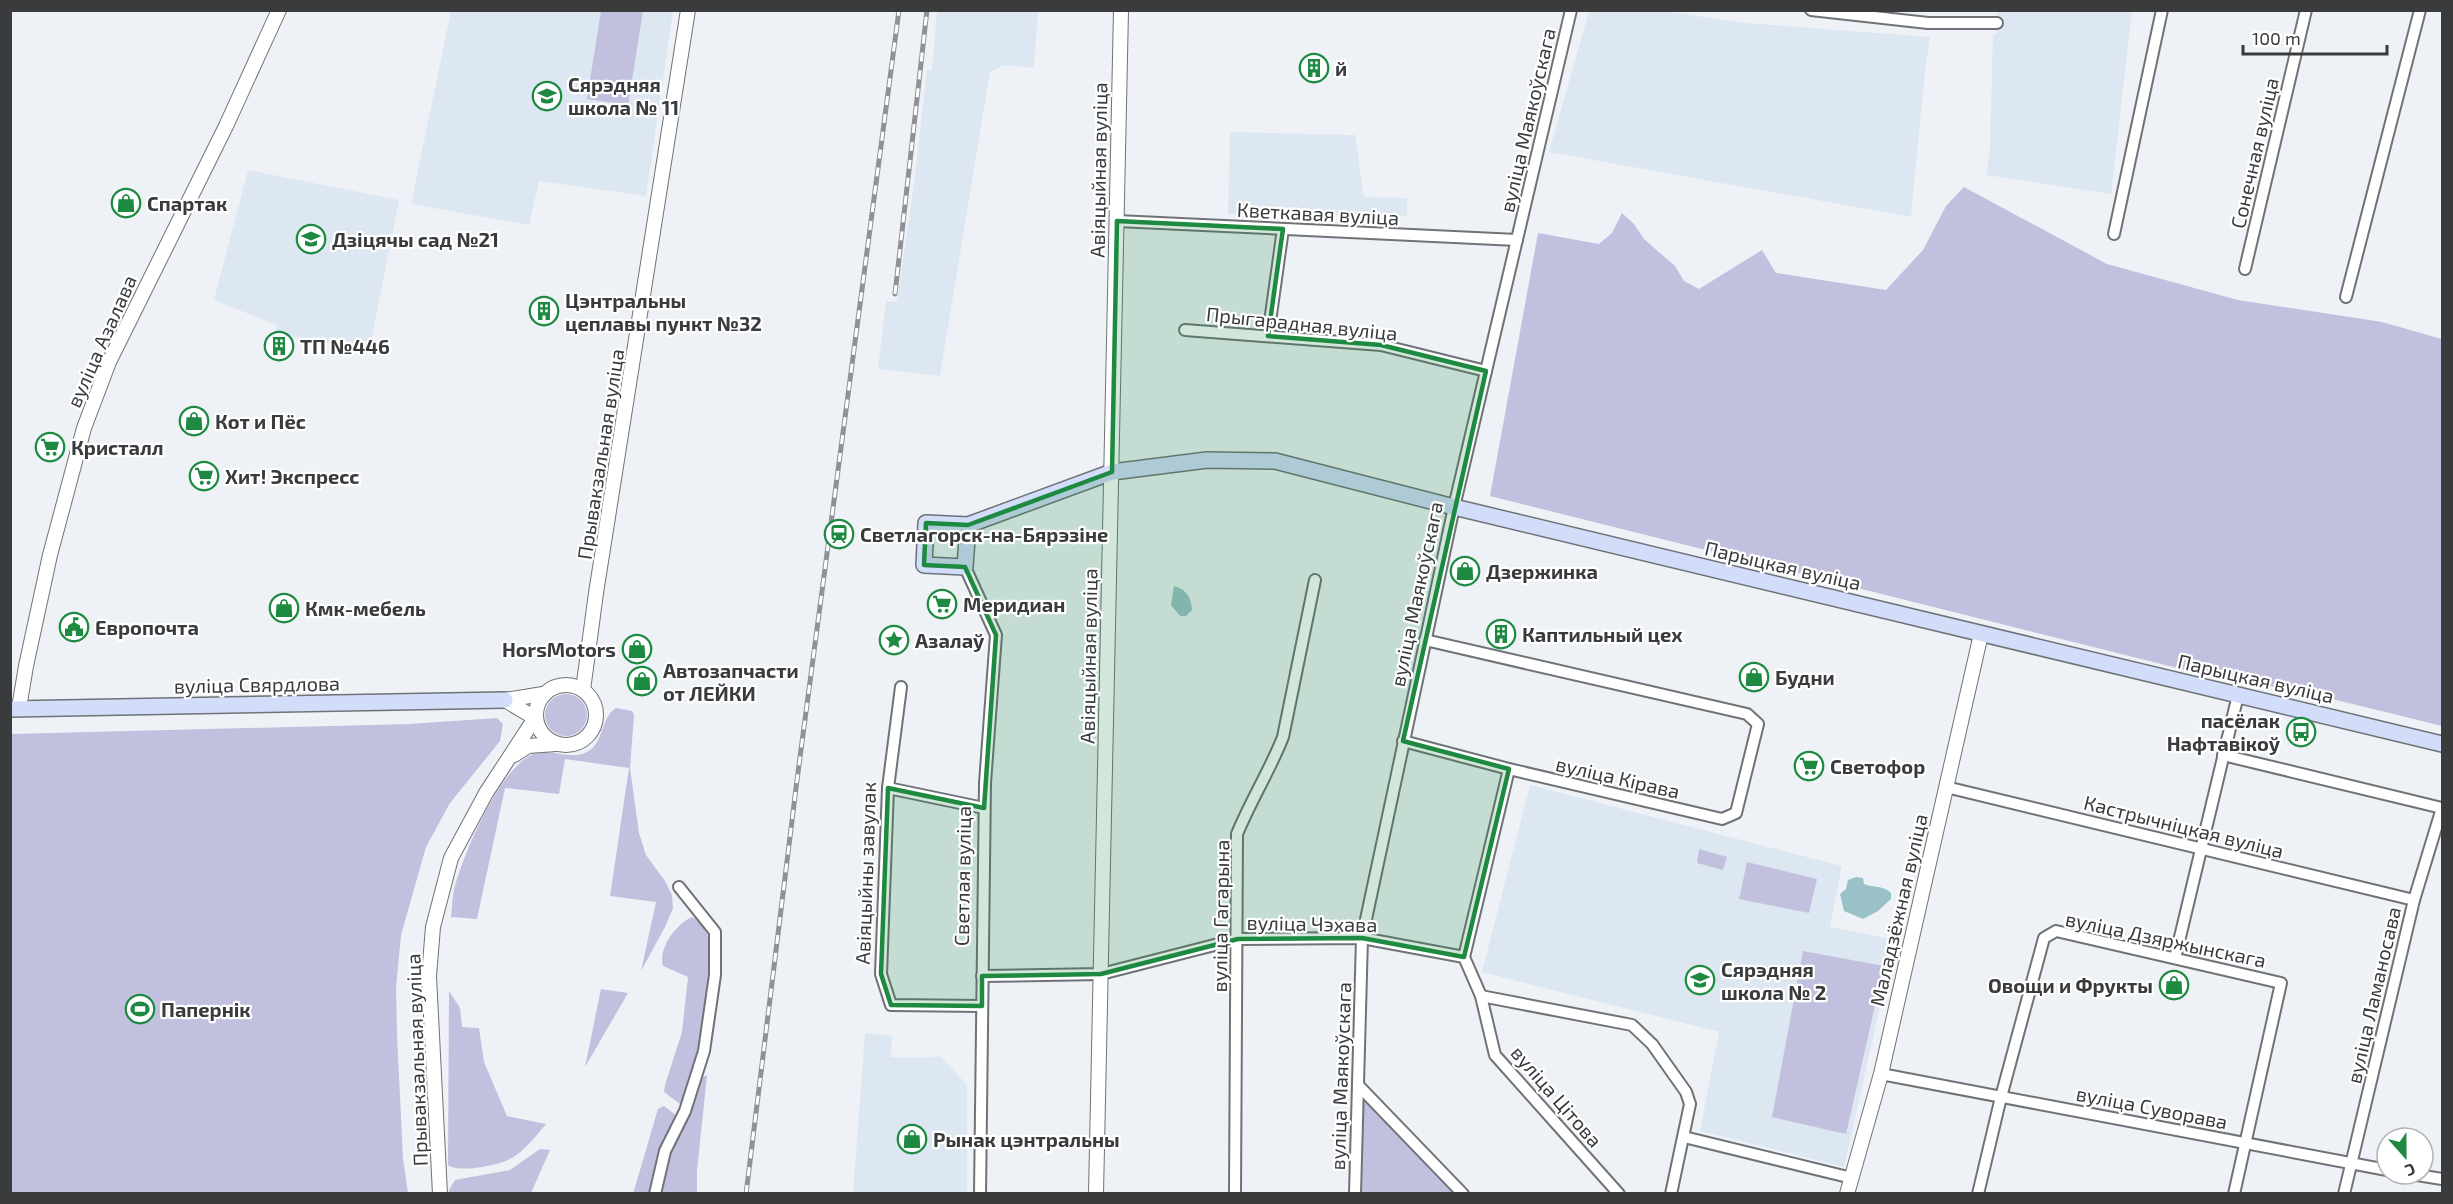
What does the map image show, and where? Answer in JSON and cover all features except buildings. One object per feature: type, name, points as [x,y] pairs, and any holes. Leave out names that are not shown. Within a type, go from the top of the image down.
[{"type":"main road","name":"Парыцкая вуліца","points":[[1112,472],[1207,460],[1275,461],[1454,507],[2442,744]]},
{"type":"main road","points":[[965,567],[924,565],[926,523],[968,525],[1112,472]]},
{"type":"main road","name":"Светлая вуліца","points":[[965,567],[968,525]]},
{"type":"main road","name":"вуліца Свярдлова","points":[[15,708],[505,700]]},
{"type":"street","name":"вуліца Азалава","points":[[15,708],[50,555],[84,428],[109,362],[226,126],[279,10]]},
{"type":"street","name":"Прывакзальная вуліца","points":[[583,690],[596,593],[688,10]]},
{"type":"street","name":"Авіяцыйная вуліца","points":[[1096,1194],[1121,10]]},
{"type":"street","name":"вуліца Маякоўскага","points":[[1355,1194],[1362,938],[1454,507],[1571,10]]},
{"type":"street","points":[[1811,10],[1928,23],[1997,23]]},
{"type":"street","points":[[2114,234],[2162,10]]},
{"type":"street","name":"Сонечная вуліца","points":[[2244,269],[2306,10]]},
{"type":"street","points":[[2346,297],[2420,10]]},
{"type":"street","name":"Кветкавая вуліца","points":[[1117,221],[1517,240]]},
{"type":"street","points":[[1268,336],[1283,229]]},
{"type":"street","name":"Прыгарадная вуліца","points":[[1185,330],[1381,345],[1486,371]]},
{"type":"street","name":"Светлая вуліца","points":[[965,567],[996,635],[984,808],[980,1194]]},
{"type":"street","name":"вуліца Гагарына","points":[[1235,1194],[1237,834],[1283,736],[1315,580]]},
{"type":"street","name":"Маладзёжная вуліца","points":[[1847,1194],[1881,1074],[1981,634]]},
{"type":"street","name":"вуліца Кірава","points":[[1403,741],[1509,769],[1722,819],[1736,813],[1758,724],[1747,714],[1425,640]]},
{"type":"street","points":[[506,763],[528,746],[573,744],[581,741],[593,729],[596,712],[590,696],[583,690],[567,684],[550,688],[538,701],[535,718],[542,734],[556,744]]},
{"type":"street","name":"Авіяцыйны завулак","points":[[901,687],[888,788],[881,974],[891,1005],[982,1006]]},
{"type":"street","name":"вуліца Свярдлова","points":[[505,700],[543,694]]},
{"type":"street","points":[[2175,958],[2238,695]]},
{"type":"street","points":[[505,700],[535,718]]},
{"type":"street","name":"Прывакзальная вуліца","points":[[440,1194],[429,976],[433,927],[451,858],[486,793],[535,718]]},
{"type":"street","points":[[2223,755],[2442,808]]},
{"type":"street","points":[[1464,957],[1509,769]]},
{"type":"street","name":"Кастрычніцкая вуліца","points":[[1946,787],[2414,900]]},
{"type":"street","points":[[888,788],[984,808]]},
{"type":"street","name":"вуліца Ламаносава","points":[[2344,1194],[2414,900],[2442,808]]},
{"type":"street","points":[[655,1194],[665,1151],[685,1111],[704,1051],[716,975],[715,932],[679,887]]},
{"type":"street","name":"вуліца Дзяржынскага","points":[[2001,1097],[2044,938],[2056,931],[2281,983],[2246,1144]]},
{"type":"street","name":"вуліца Чэхава","points":[[982,976],[1101,974],[1238,939],[1362,938],[1464,957]]},
{"type":"street","name":"вуліца Цітова","points":[[1464,957],[1481,996],[1495,1055],[1619,1194]]},
{"type":"street","points":[[1481,996],[1632,1025],[1652,1044],[1686,1092],[1689,1104],[1671,1194]]},
{"type":"street","name":"вуліца Суворава","points":[[1881,1074],[2246,1144],[2234,1194]]},
{"type":"street","points":[[1358,1085],[1463,1194]]},
{"type":"street","points":[[1978,1194],[2001,1097]]},
{"type":"street","points":[[1684,1137],[1852,1178]]},
{"type":"street","points":[[2246,1144],[2375,1168]]},
{"type":"highlighted area","points":[[1117,221],[1283,229],[1268,336],[1381,345],[1486,371],[1403,741],[1509,769],[1464,957],[1362,938],[1238,939],[1101,974],[982,976],[982,1006],[891,1005],[881,974],[888,788],[984,808],[996,635],[965,567],[924,565],[926,523],[968,525],[1112,472]]},
{"type":"shaded area","name":"Сярэдняя школа № 11","points":[[451,11],[673,11],[646,196],[539,181],[529,225],[411,204]]},
{"type":"shaded area","points":[[601,11],[643,11],[628,105],[587,99]]},
{"type":"shaded area","points":[[937,11],[1038,11],[1034,68],[1004,65],[990,72],[940,376],[878,369],[886,301],[897,302],[927,70],[932,70]]},
{"type":"shaded area","points":[[1589,11],[1663,11],[1746,23],[1930,37],[1911,217],[1549,152]]},
{"type":"shaded area","points":[[1997,11],[2132,11],[2111,194],[1986,175],[1990,149],[1993,34],[1997,34]]},
{"type":"shaded area","points":[[1230,132],[1355,135],[1364,197],[1407,198],[1407,216],[1228,214]]},
{"type":"shaded area","name":"Дзіцячы сад №21","points":[[248,170],[399,200],[369,351],[275,333],[277,325],[214,300]]},
{"type":"shaded area","points":[[1964,187],[2107,264],[2238,300],[2382,322],[2442,339],[2442,726],[2312,694],[2205,675],[1490,496],[1538,233],[1599,244],[1612,233],[1622,213],[1634,224],[1644,239],[1675,266],[1684,281],[1699,289],[1762,250],[1776,273],[1886,290],[1923,250],[1946,206]]},
{"type":"shaded area","points":[[1174,586],[1185,592],[1191,601],[1192,610],[1186,616],[1180,616],[1171,605]]},
{"type":"shaded area","points":[[566,694],[581,700],[587,715],[581,730],[566,736],[551,730],[545,715],[551,700]]},
{"type":"shaded area","points":[[616,708],[632,711],[634,715],[630,768],[639,833],[646,855],[672,895],[673,908],[641,971],[656,902],[610,896],[629,768],[565,759],[559,794],[505,788],[477,919],[451,917],[454,890],[465,856],[484,814],[508,777],[520,763],[539,752],[574,755],[587,752],[597,742],[607,718]]},
{"type":"shaded area","points":[[497,718],[503,724],[500,741],[450,803],[426,847],[401,935],[396,988],[397,1034],[403,1159],[408,1193],[11,1193],[11,734],[410,724]]},
{"type":"shaded area","name":"Сярэдняя школа № 2","points":[[1530,785],[1842,866],[1830,927],[1895,940],[1844,1167],[1700,1131],[1719,1032],[1482,972]]},
{"type":"shaded area","points":[[1699,849],[1727,857],[1723,870],[1697,863]]},
{"type":"shaded area","points":[[1747,862],[1817,879],[1809,913],[1739,899]]},
{"type":"shaded area","points":[[1856,877],[1863,878],[1864,884],[1888,890],[1891,893],[1891,899],[1878,911],[1863,919],[1844,911],[1840,894],[1846,889],[1848,880]]},
{"type":"shaded area","points":[[692,917],[704,923],[709,943],[711,988],[698,1058],[686,1100],[680,1104],[664,1092],[682,1032],[688,977],[663,966],[662,959],[666,944],[674,931]]},
{"type":"shaded area","points":[[1803,951],[1884,966],[1846,1134],[1772,1117]]},
{"type":"shaded area","points":[[601,989],[628,993],[585,1067]]},
{"type":"shaded area","points":[[449,991],[460,1008],[462,1027],[479,1028],[484,1062],[507,1116],[546,1124],[519,1153],[508,1160],[477,1168],[468,1169],[448,1165]]},
{"type":"shaded area","name":"Рынак цэнтральны","points":[[865,1033],[892,1036],[891,1057],[940,1056],[967,1085],[967,1193],[853,1193]]},
{"type":"shaded area","points":[[707,1075],[697,1171],[697,1193],[660,1194],[670,1150],[686,1123],[703,1077]]},
{"type":"shaded area","points":[[1363,1099],[1453,1193],[1362,1193]]},
{"type":"shaded area","points":[[664,1106],[676,1115],[651,1193],[633,1194],[658,1109]]},
{"type":"shaded area","points":[[540,1149],[550,1150],[531,1193],[449,1193],[455,1180],[510,1170]]},
{"type":"railway","points":[[746,1194],[797,780],[899,10]]},
{"type":"railway","points":[[895,294],[927,10]]},
{"type":"place","name":"й","points":[[1314,68]]},
{"type":"place","name":"Сярэдняя школа № 11","points":[[547,96]]},
{"type":"place","name":"Спартак","points":[[126,203]]},
{"type":"place","name":"Дзіцячы сад №21","points":[[311,239]]},
{"type":"place","name":"Цэнтральны цеплавы пункт №32","points":[[544,311]]},
{"type":"place","name":"ТП №446","points":[[279,346]]},
{"type":"place","name":"Кот и Пёс","points":[[194,421]]},
{"type":"place","name":"Кристалл","points":[[50,447]]},
{"type":"place","name":"Хит! Экспресс","points":[[204,476]]},
{"type":"place","name":"Светлагорск-на-Бярэзіне","points":[[839,534]]},
{"type":"place","name":"Дзержинка","points":[[1465,571]]},
{"type":"place","name":"Меридиан","points":[[942,604]]},
{"type":"place","name":"Кмк-мебель","points":[[284,608]]},
{"type":"place","name":"Европочта","points":[[74,627]]},
{"type":"place","name":"Каптильный цех","points":[[1501,634]]},
{"type":"place","name":"Азалаў","points":[[894,640]]},
{"type":"place","name":"HorsMotors","points":[[637,649]]},
{"type":"place","name":"Будни","points":[[1754,677]]},
{"type":"place","name":"Автозапчасти от ЛЕЙКИ","points":[[642,681]]},
{"type":"place","name":"пасёлак Нафтавікоў","points":[[2301,732]]},
{"type":"place","name":"Светофор","points":[[1809,766]]},
{"type":"place","name":"Сярэдняя школа № 2","points":[[1700,980]]},
{"type":"place","name":"Овощи и Фрукты","points":[[2174,985]]},
{"type":"place","name":"Папернік","points":[[140,1009]]},
{"type":"place","name":"Рынак цэнтральны","points":[[912,1139]]}]
